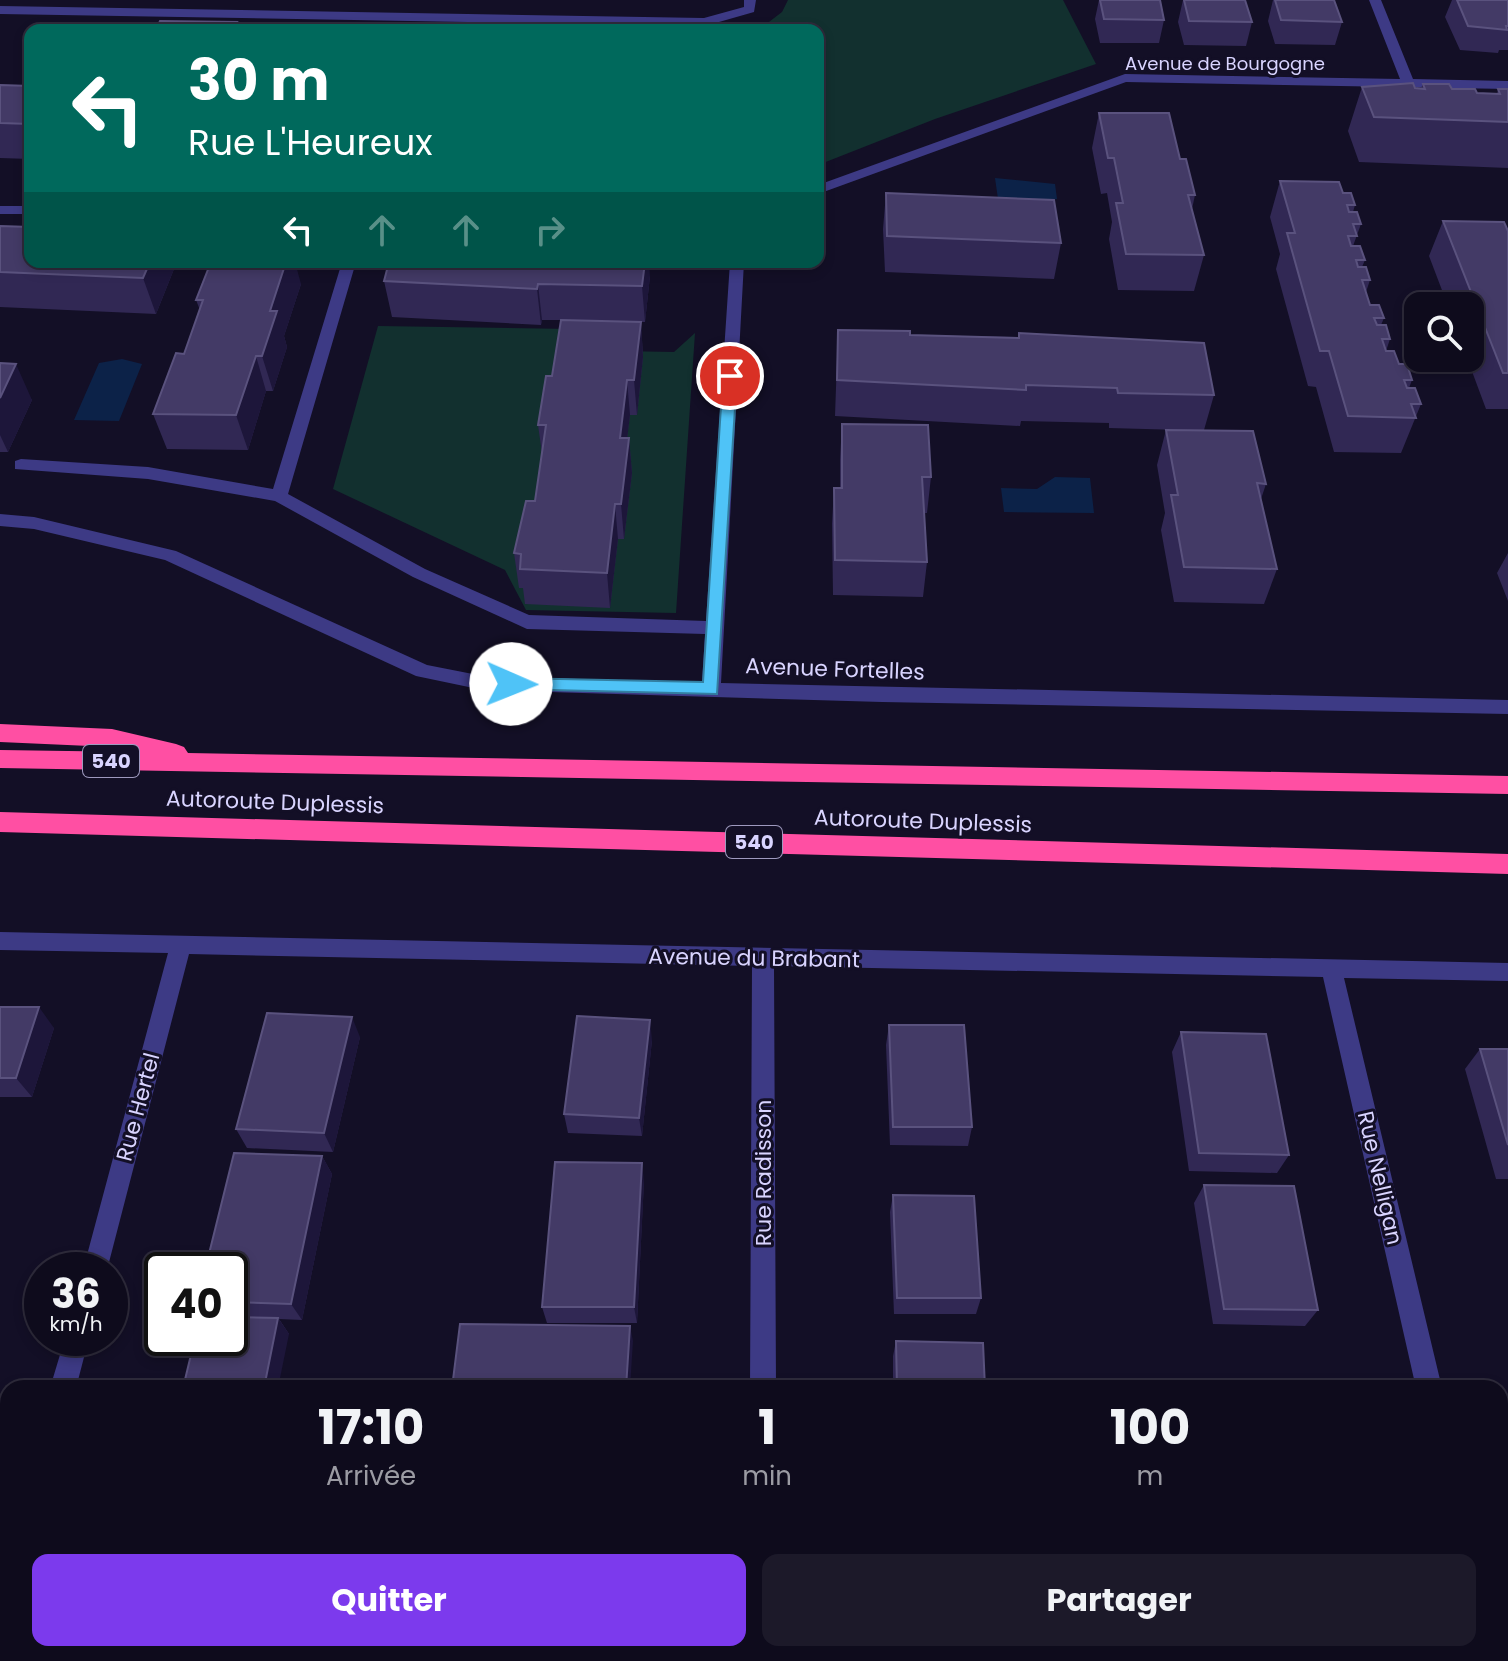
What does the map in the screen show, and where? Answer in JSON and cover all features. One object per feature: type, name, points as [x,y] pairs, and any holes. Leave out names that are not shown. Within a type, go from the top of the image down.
[{"type":"highway","points":[[0,733],[112,738],[222,763]]},
{"type":"highway","name":"Autoroute Duplessis","points":[[0,759],[1508,785]]},
{"type":"highway","name":"Autoroute Duplessis","points":[[0,822],[1508,864]]},
{"type":"street","points":[[0,10],[705,22],[750,9],[750,0]]},
{"type":"street","points":[[1375,0],[1408,82]]},
{"type":"street","name":"Avenue de Bourgogne","points":[[824,188],[1125,78],[1508,85]]},
{"type":"street","points":[[0,210],[24,210]]},
{"type":"street","points":[[279,496],[347,268]]},
{"type":"street","points":[[711,689],[737,268]]},
{"type":"street","points":[[21,465],[148,473],[279,496],[419,573],[527,622],[715,628]]},
{"type":"street","name":"Avenue Fortelles","points":[[0,520],[34,523],[170,555],[423,671],[483,683],[1508,707]]},
{"type":"street","name":"Avenue du Brabant","points":[[0,941],[1508,972]]},
{"type":"street","name":"Rue Hertel","points":[[100,1252],[181,944]]},
{"type":"street","name":"Rue Radisson","points":[[763,959],[763,1380]]},
{"type":"street","name":"Rue Nelligan","points":[[1331,968],[1427,1380]]},
{"type":"street","points":[[65,1380],[72,1356]]},
{"type":"green space","points":[[788,0],[1063,0],[1096,64],[935,119],[824,163],[824,24],[766,24],[782,12]]},
{"type":"green space","points":[[378,326],[634,330],[618,351],[674,352],[695,333],[676,613],[526,610],[505,570],[333,489]]},
{"type":"water","points":[[995,178],[1055,184],[1057,199],[1029,203],[998,199]]},
{"type":"water","points":[[122,359],[142,364],[119,421],[74,420],[99,363]]},
{"type":"water","points":[[1055,477],[1090,478],[1094,513],[1004,512],[1001,488],[1037,489]]},
{"type":"building","points":[[1100,0],[1160,0],[1164,20],[1104,19]]},
{"type":"building","points":[[1184,0],[1245,0],[1252,22],[1189,21]]},
{"type":"building","points":[[1275,0],[1334,0],[1342,22],[1281,20]]},
{"type":"building","points":[[1457,0],[1508,0],[1507,30],[1468,26]]},
{"type":"building","points":[[160,21],[237,22],[236,24],[159,24]]},
{"type":"building","points":[[1413,83],[1415,88],[1425,89],[1423,84],[1449,84],[1452,89],[1475,89],[1477,93],[1500,94],[1498,89],[1508,89],[1508,122],[1374,117],[1362,87]]},
{"type":"building","points":[[0,85],[24,86],[24,124],[0,123]]},
{"type":"building","points":[[1099,113],[1169,113],[1180,159],[1186,159],[1195,195],[1188,195],[1204,255],[1126,254],[1116,203],[1123,203],[1114,158],[1108,158]]},
{"type":"building","points":[[1280,181],[1339,182],[1343,193],[1351,193],[1355,205],[1347,205],[1349,212],[1357,212],[1361,224],[1353,224],[1357,236],[1348,236],[1351,246],[1360,246],[1365,260],[1356,260],[1358,267],[1366,267],[1370,280],[1362,280],[1370,305],[1379,305],[1384,318],[1374,318],[1377,325],[1386,325],[1390,339],[1382,339],[1386,351],[1394,351],[1399,364],[1404,364],[1404,372],[1410,372],[1412,380],[1404,380],[1407,388],[1415,388],[1421,404],[1411,404],[1416,418],[1348,416],[1329,351],[1320,351],[1287,233],[1295,233]]},
{"type":"building","points":[[886,193],[1054,200],[1061,243],[887,236]]},
{"type":"building","points":[[1443,221],[1504,222],[1508,231],[1508,373],[1503,373],[1484,325],[1484,292],[1471,292]]},
{"type":"building","points":[[0,226],[24,227],[24,268],[147,268],[143,278],[0,272]]},
{"type":"building","points":[[209,268],[284,268],[270,311],[277,311],[262,356],[256,356],[236,415],[153,414],[176,353],[184,354],[203,300],[196,300]]},
{"type":"building","points":[[387,268],[644,268],[642,286],[538,284],[537,289],[384,281]]},
{"type":"building","points":[[561,320],[641,322],[634,380],[627,380],[620,438],[629,438],[621,504],[615,504],[607,573],[520,569],[521,554],[514,553],[526,501],[535,501],[546,425],[538,425],[546,376],[552,376]]},
{"type":"building","points":[[838,330],[1019,338],[1019,333],[1204,343],[1214,395],[1118,393],[1117,388],[1026,385],[1026,390],[837,380]]},
{"type":"building","points":[[0,363],[16,364],[0,398]]},
{"type":"building","points":[[842,424],[928,425],[931,477],[922,477],[927,562],[835,560],[834,488],[842,488]]},
{"type":"building","points":[[1166,430],[1253,431],[1266,484],[1257,483],[1277,569],[1184,567],[1171,495],[1178,495]]},
{"type":"building","points":[[0,1007],[39,1007],[16,1078],[0,1078]]},
{"type":"building","points":[[267,1013],[352,1017],[324,1133],[236,1129]]},
{"type":"building","points":[[577,1016],[650,1020],[639,1118],[564,1114]]},
{"type":"building","points":[[889,1025],[964,1025],[972,1127],[893,1127]]},
{"type":"building","points":[[1181,1032],[1266,1034],[1289,1155],[1199,1153]]},
{"type":"building","points":[[1480,1049],[1508,1049],[1508,1145]]},
{"type":"building","points":[[234,1153],[322,1156],[291,1304],[248,1303],[248,1252],[209,1252]]},
{"type":"building","points":[[555,1162],[642,1163],[634,1307],[542,1307]]},
{"type":"building","points":[[1204,1185],[1294,1186],[1318,1310],[1224,1309]]},
{"type":"building","points":[[893,1195],[974,1196],[981,1298],[897,1298]]},
{"type":"building","points":[[248,1317],[278,1318],[266,1380],[185,1380],[191,1356],[248,1356]]},
{"type":"building","points":[[460,1324],[630,1326],[627,1380],[453,1380]]},
{"type":"building","points":[[896,1341],[983,1343],[985,1380],[897,1380]]},
{"type":"route","points":[[511,684],[711,689],[730,376]]}]
